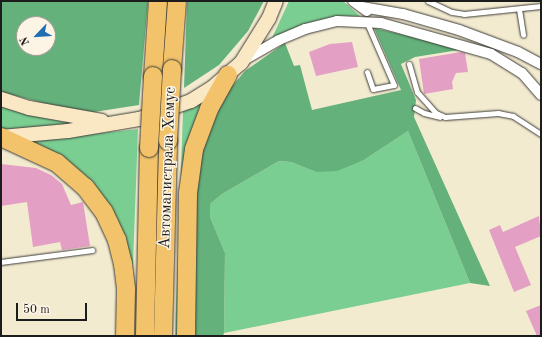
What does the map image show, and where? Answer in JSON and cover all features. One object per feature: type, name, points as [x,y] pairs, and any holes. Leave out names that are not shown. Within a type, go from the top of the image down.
[{"type":"highway","name":"Автомагистрала Хемус","points":[[145,336],[149,148],[158,1]]},
{"type":"highway","name":"Автомагистрала Хемус","points":[[164,336],[168,141],[177,1]]},
{"type":"highway","points":[[186,336],[188,193],[194,149],[209,108],[234,69]]},
{"type":"highway","points":[[1,137],[31,149],[62,167],[94,197],[104,212],[117,240],[123,264],[126,290],[125,336]]},
{"type":"main road","points":[[1,137],[68,131],[139,119],[191,100],[234,69],[269,18],[276,1]]},
{"type":"main road","points":[[1,99],[29,108],[116,123]]},
{"type":"street","points":[[353,1],[362,7],[405,8],[518,52],[541,64]]},
{"type":"street","points":[[234,69],[279,40],[305,29],[336,21],[367,21],[451,42],[491,54],[522,72],[541,95]]},
{"type":"lane","points":[[428,1],[452,12],[464,14],[541,6]]},
{"type":"lane","points":[[519,9],[524,35]]},
{"type":"lane","points":[[366,72],[373,89],[394,85],[367,21]]},
{"type":"lane","points":[[409,64],[417,92],[430,109],[445,117]]},
{"type":"lane","points":[[415,108],[424,113],[445,117],[498,113],[513,116],[541,134]]},
{"type":"lane","points":[[1,262],[92,250]]},
{"type":"green space","points":[[1,1],[148,1],[139,105],[94,112],[70,110],[1,92]]},
{"type":"green space","points":[[187,1],[264,1],[248,31],[219,65],[184,88]]},
{"type":"green space","points":[[289,1],[343,1],[360,16],[316,21],[272,38]]},
{"type":"green space","points":[[374,28],[465,49],[415,57],[401,64],[416,100],[414,117],[490,286],[470,283],[408,131],[364,160],[337,171],[316,172],[291,162],[279,161],[222,194],[210,204],[210,217],[225,253],[224,333],[223,336],[191,336],[198,162],[207,129],[223,97],[245,71],[285,43],[294,66],[300,65],[312,110],[401,90]]},
{"type":"green space","points":[[206,101],[180,336],[175,336],[183,111]]},
{"type":"green space","points":[[1,104],[56,120],[76,124],[1,130]]},
{"type":"green space","points":[[138,129],[133,265],[127,258],[117,218],[93,182],[64,158],[29,141]]},
{"type":"green space","points":[[408,131],[470,283],[224,333],[225,253],[210,217],[210,204],[222,194],[279,161],[291,162],[316,172],[364,160]]},
{"type":"building","points":[[352,42],[358,67],[316,76],[309,52],[330,44]]},
{"type":"building","points":[[461,52],[465,53],[468,72],[456,73],[452,82],[453,89],[424,94],[419,59]]},
{"type":"building","points":[[1,164],[36,168],[51,175],[62,184],[71,205],[83,202],[90,246],[62,250],[60,242],[33,247],[27,202],[1,206]]},
{"type":"building","points":[[539,216],[541,236],[515,247],[531,285],[514,292],[489,230],[500,225],[503,232]]},
{"type":"building","points":[[541,305],[541,336],[537,336],[526,311]]}]
